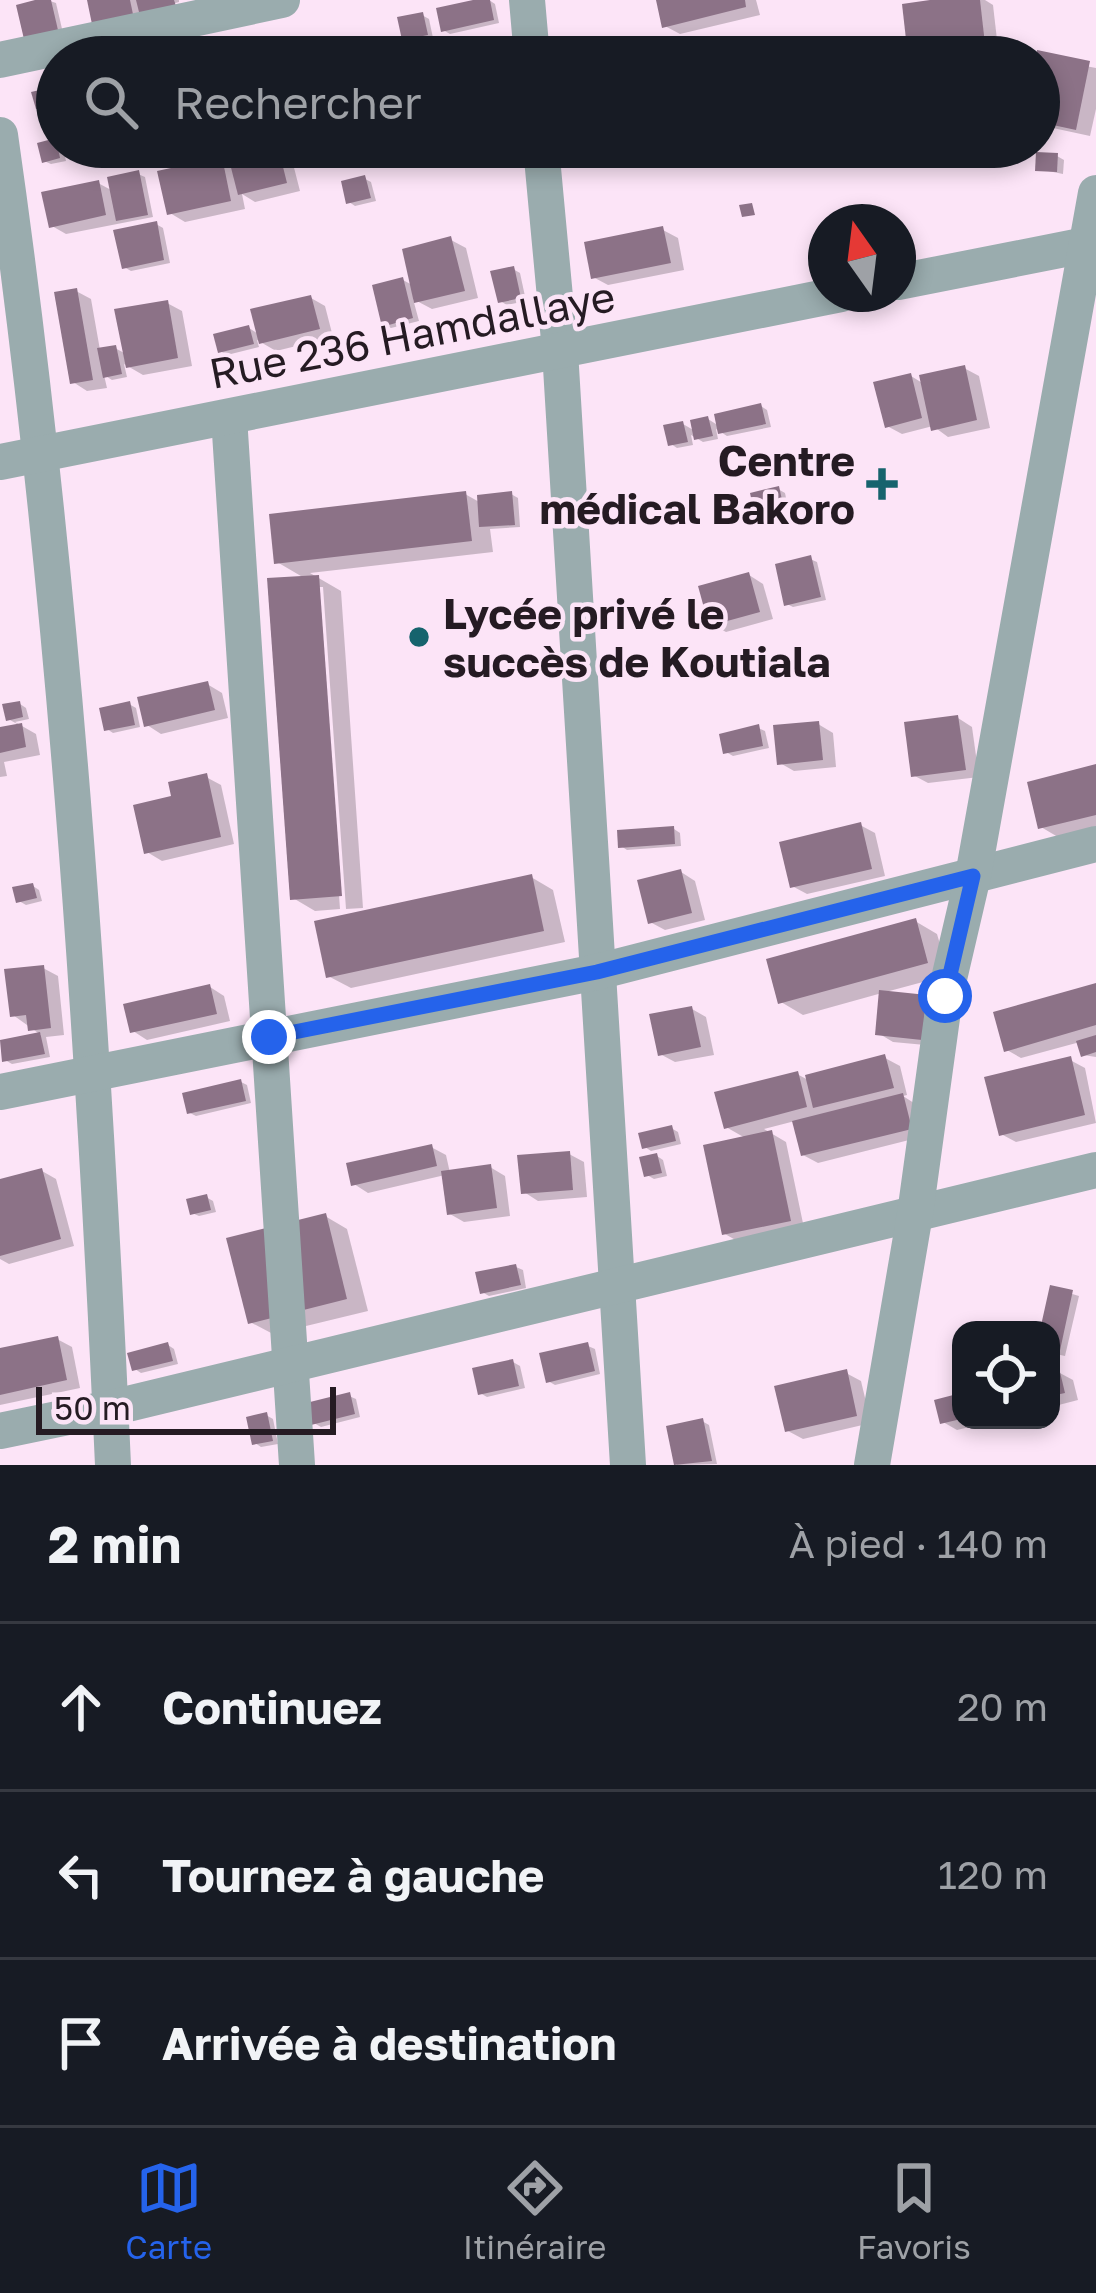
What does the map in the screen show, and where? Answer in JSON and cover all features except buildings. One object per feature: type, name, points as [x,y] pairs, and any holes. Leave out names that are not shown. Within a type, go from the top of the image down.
[{"type":"street","points":[[113,36],[282,0]]},
{"type":"street","points":[[527,0],[530,36]]},
{"type":"street","points":[[0,60],[36,52]]},
{"type":"street","points":[[0,135],[42,454],[94,1073],[113,1465]]},
{"type":"street","points":[[543,168],[560,350],[628,1465]]},
{"type":"street","points":[[872,1465],[915,1214],[945,996],[973,876],[1096,193]]},
{"type":"street","points":[[916,279],[1090,244]]},
{"type":"street","name":"Rue 236 Hamdallaye","points":[[0,463],[808,301]]},
{"type":"street","points":[[229,417],[297,1465]]},
{"type":"street","points":[[0,1091],[597,972],[1096,844]]},
{"type":"street","points":[[0,1431],[1096,1170]]},
{"type":"place","name":"Centre médical Bakoro","points":[[882,484]]},
{"type":"place","name":"Lycée privé le succès de Koutiala","points":[[419,637]]},
{"type":"route","points":[[269,1037],[597,972],[973,876],[945,996]]}]
